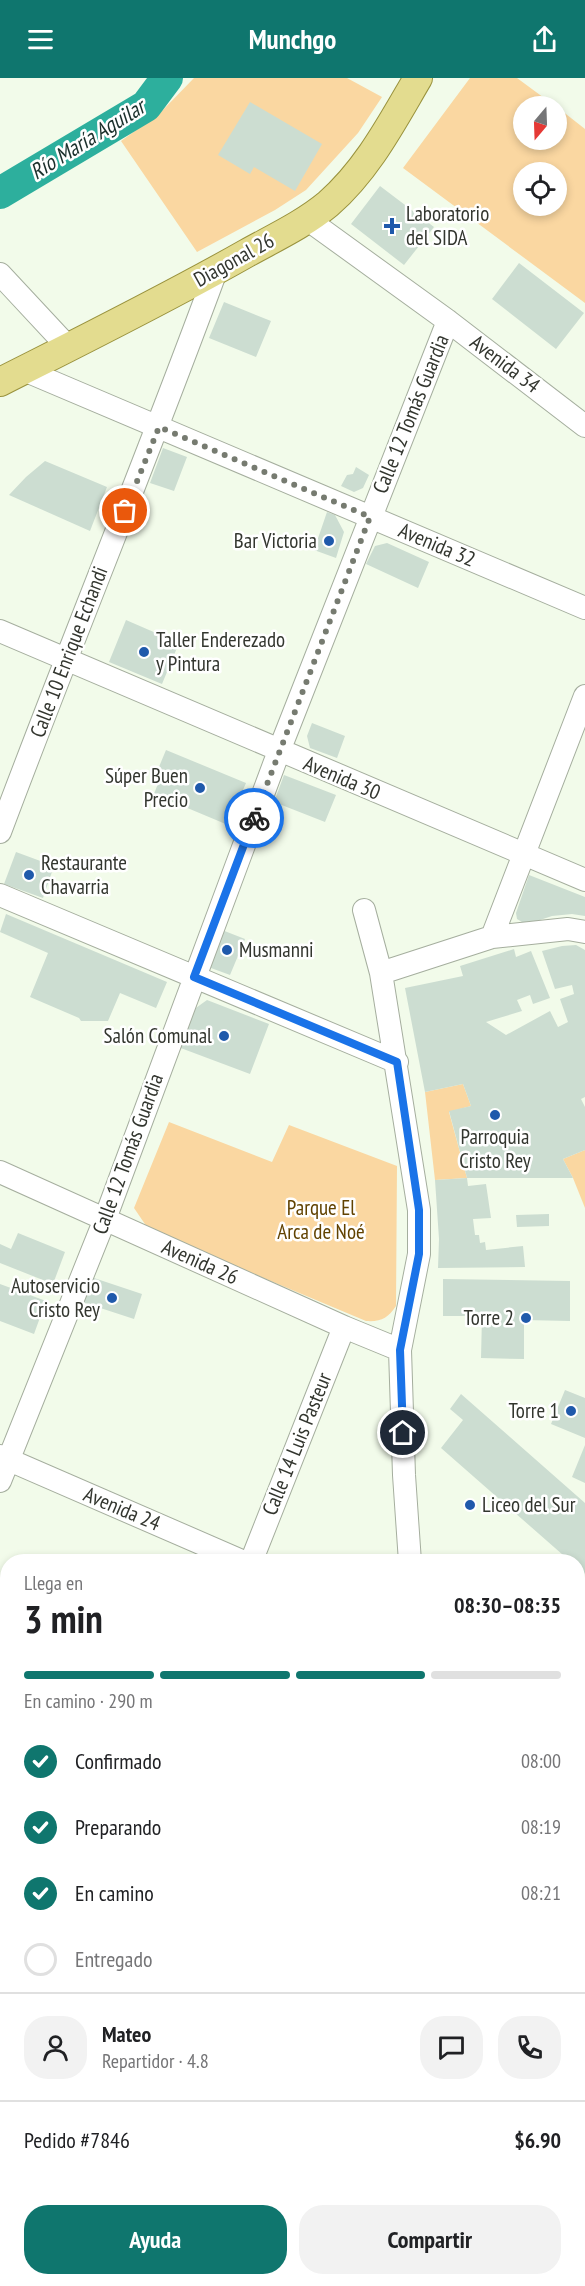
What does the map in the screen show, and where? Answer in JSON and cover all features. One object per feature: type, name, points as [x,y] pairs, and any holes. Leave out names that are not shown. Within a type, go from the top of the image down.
[{"type":"main road","name":"Diagonal 26","points":[[12,376],[216,271],[308,219],[328,204],[356,176],[384,136],[418,78]]},
{"type":"street","name":"Avenida 34","points":[[308,219],[448,321],[585,426]]},
{"type":"street","name":"Calle 10 Enrique Echandi","points":[[0,832],[65,658],[159,427],[216,271]]},
{"type":"street","points":[[0,274],[68,347]]},
{"type":"street","name":"Calle 12 Tomás Guardia","points":[[0,1481],[4,1458],[105,1219],[279,751],[448,321]]},
{"type":"street","name":"Avenida 32","points":[[12,376],[159,427],[585,608]]},
{"type":"street","name":"Avenida 30","points":[[0,631],[585,880]]},
{"type":"street","points":[[492,937],[585,696]]},
{"type":"street","points":[[0,896],[397,1062]]},
{"type":"street","points":[[364,910],[381,973],[419,1210],[419,1254],[400,1350],[409,1554]]},
{"type":"street","points":[[381,973],[492,937],[568,929],[585,932]]},
{"type":"street","name":"Avenida 26","points":[[0,1172],[400,1350]]},
{"type":"street","name":"Calle 14 Luis Pasteur","points":[[254,1554],[344,1327]]},
{"type":"street","name":"Avenida 24","points":[[4,1458],[226,1554]]},
{"type":"green space","points":[[194,78],[347,78],[382,97],[358,133],[306,190],[275,210],[197,252],[121,141],[160,113]]},
{"type":"green space","points":[[470,78],[517,78],[541,96],[513,96],[513,150],[567,150],[567,115],[585,129],[585,303],[403,168]]},
{"type":"green space","points":[[463,1084],[471,1106],[449,1112],[467,1178],[435,1180],[425,1092]]},
{"type":"green space","name":"Parque El Arca de Noé","points":[[169,1122],[272,1162],[289,1125],[397,1166],[396,1306],[393,1310],[380,1320],[366,1321],[149,1230],[134,1208]]},
{"type":"green space","points":[[585,1150],[585,1208],[563,1159]]},
{"type":"building","points":[[250,102],[322,144],[295,191],[254,167],[250,174],[218,155]]},
{"type":"building","name":"Laboratorio del SIDA","points":[[380,186],[434,227],[404,265],[351,224]]},
{"type":"building","points":[[519,263],[584,313],[556,349],[492,299]]},
{"type":"building","points":[[224,302],[271,321],[256,357],[209,338]]},
{"type":"building","points":[[163,448],[187,457],[174,491],[150,483]]},
{"type":"building","points":[[45,461],[107,487],[90,531],[9,495]]},
{"type":"building","points":[[356,467],[369,475],[363,488],[354,492],[341,486],[347,475],[353,474]]},
{"type":"building","name":"Bar Victoria","points":[[327,512],[335,515],[344,532],[336,558],[314,550]]},
{"type":"building","points":[[387,543],[429,562],[418,588],[366,564],[375,546]]},
{"type":"building","name":"Taller Enderezado y Pintura","points":[[126,620],[179,643],[162,684],[109,662]]},
{"type":"building","points":[[312,723],[345,736],[337,758],[310,748],[307,736]]},
{"type":"building","name":"Súper Buen Precio","points":[[166,750],[246,783],[228,825],[154,794],[159,781],[154,779]]},
{"type":"building","points":[[284,775],[336,795],[325,822],[274,802]]},
{"type":"building","name":"Restaurante Chavarria","points":[[16,852],[54,866],[43,898],[4,884]]},
{"type":"building","points":[[529,875],[585,897],[585,916],[572,914],[552,916],[528,924],[517,919],[516,913]]},
{"type":"building","points":[[6,914],[167,982],[156,1008],[120,993],[108,1021],[81,1021],[79,1018],[30,997],[48,953],[0,932]]},
{"type":"building","name":"Musmanni","points":[[222,930],[245,939],[230,975],[211,968],[210,961]]},
{"type":"building","points":[[576,945],[585,950],[585,1097],[581,1099],[585,1107],[585,1150],[563,1159],[573,1178],[467,1178],[449,1111],[471,1106],[463,1084],[425,1092],[405,988],[463,976],[460,966],[514,949],[516,957],[531,951],[550,998],[533,1004],[530,995],[517,1000],[522,1011],[486,1022],[506,1035],[550,1011],[558,1027],[568,1022],[560,999],[574,994],[572,985],[555,989],[542,951]]},
{"type":"building","name":"Salón Comunal","points":[[207,1000],[269,1024],[250,1074],[178,1047],[193,1010]]},
{"type":"building","points":[[467,1178],[468,1186],[486,1184],[491,1218],[473,1219],[475,1235],[479,1235],[480,1243],[485,1242],[486,1250],[523,1246],[525,1267],[438,1268],[439,1239],[435,1180]]},
{"type":"building","points":[[549,1214],[549,1226],[517,1227],[516,1215]]},
{"type":"building","points":[[18,1233],[65,1252],[53,1284],[0,1263],[0,1244],[11,1249]]},
{"type":"building","name":"Autoservicio Cristo Rey","points":[[91,1277],[142,1294],[134,1319],[82,1302]]},
{"type":"building","name":"Torre 2","points":[[443,1279],[570,1281],[570,1321],[524,1320],[524,1359],[481,1358],[482,1316],[443,1316]]},
{"type":"building","points":[[0,1284],[46,1301],[34,1334],[0,1321]]},
{"type":"building","name":"Torre 1","points":[[565,1390],[585,1398],[585,1438],[551,1424]]},
{"type":"building","points":[[461,1394],[585,1503],[585,1554],[562,1554],[441,1448],[463,1420],[450,1409]]},
{"type":"building","name":"Torre 1","points":[[585,1445],[585,1483],[572,1477]]},
{"type":"waterway","name":"Río María Aguilar","points":[[0,193],[146,106],[167,78]]},
{"type":"way so far","points":[[125,511],[159,427],[370,517],[254,818]]},
{"type":"place","name":"Laboratorio del SIDA","points":[[392,226]]},
{"type":"place","name":"Bar Victoria","points":[[329,541]]},
{"type":"place","name":"Taller Enderezado y Pintura","points":[[144,652]]},
{"type":"place","name":"Súper Buen Precio","points":[[200,788]]},
{"type":"place","name":"Restaurante Chavarria","points":[[29,875]]},
{"type":"place","name":"Musmanni","points":[[227,950]]},
{"type":"place","name":"Salón Comunal","points":[[224,1036]]},
{"type":"place","name":"Parroquia Cristo Rey","points":[[495,1115]]},
{"type":"place","name":"Autoservicio Cristo Rey","points":[[112,1298]]},
{"type":"place","name":"Torre 2","points":[[526,1318]]},
{"type":"place","name":"Torre 1","points":[[571,1411]]},
{"type":"place","name":"Liceo del Sur","points":[[470,1505]]},
{"type":"route","points":[[254,818],[194,977],[397,1062],[419,1210],[419,1254],[400,1350],[403,1433]]}]
